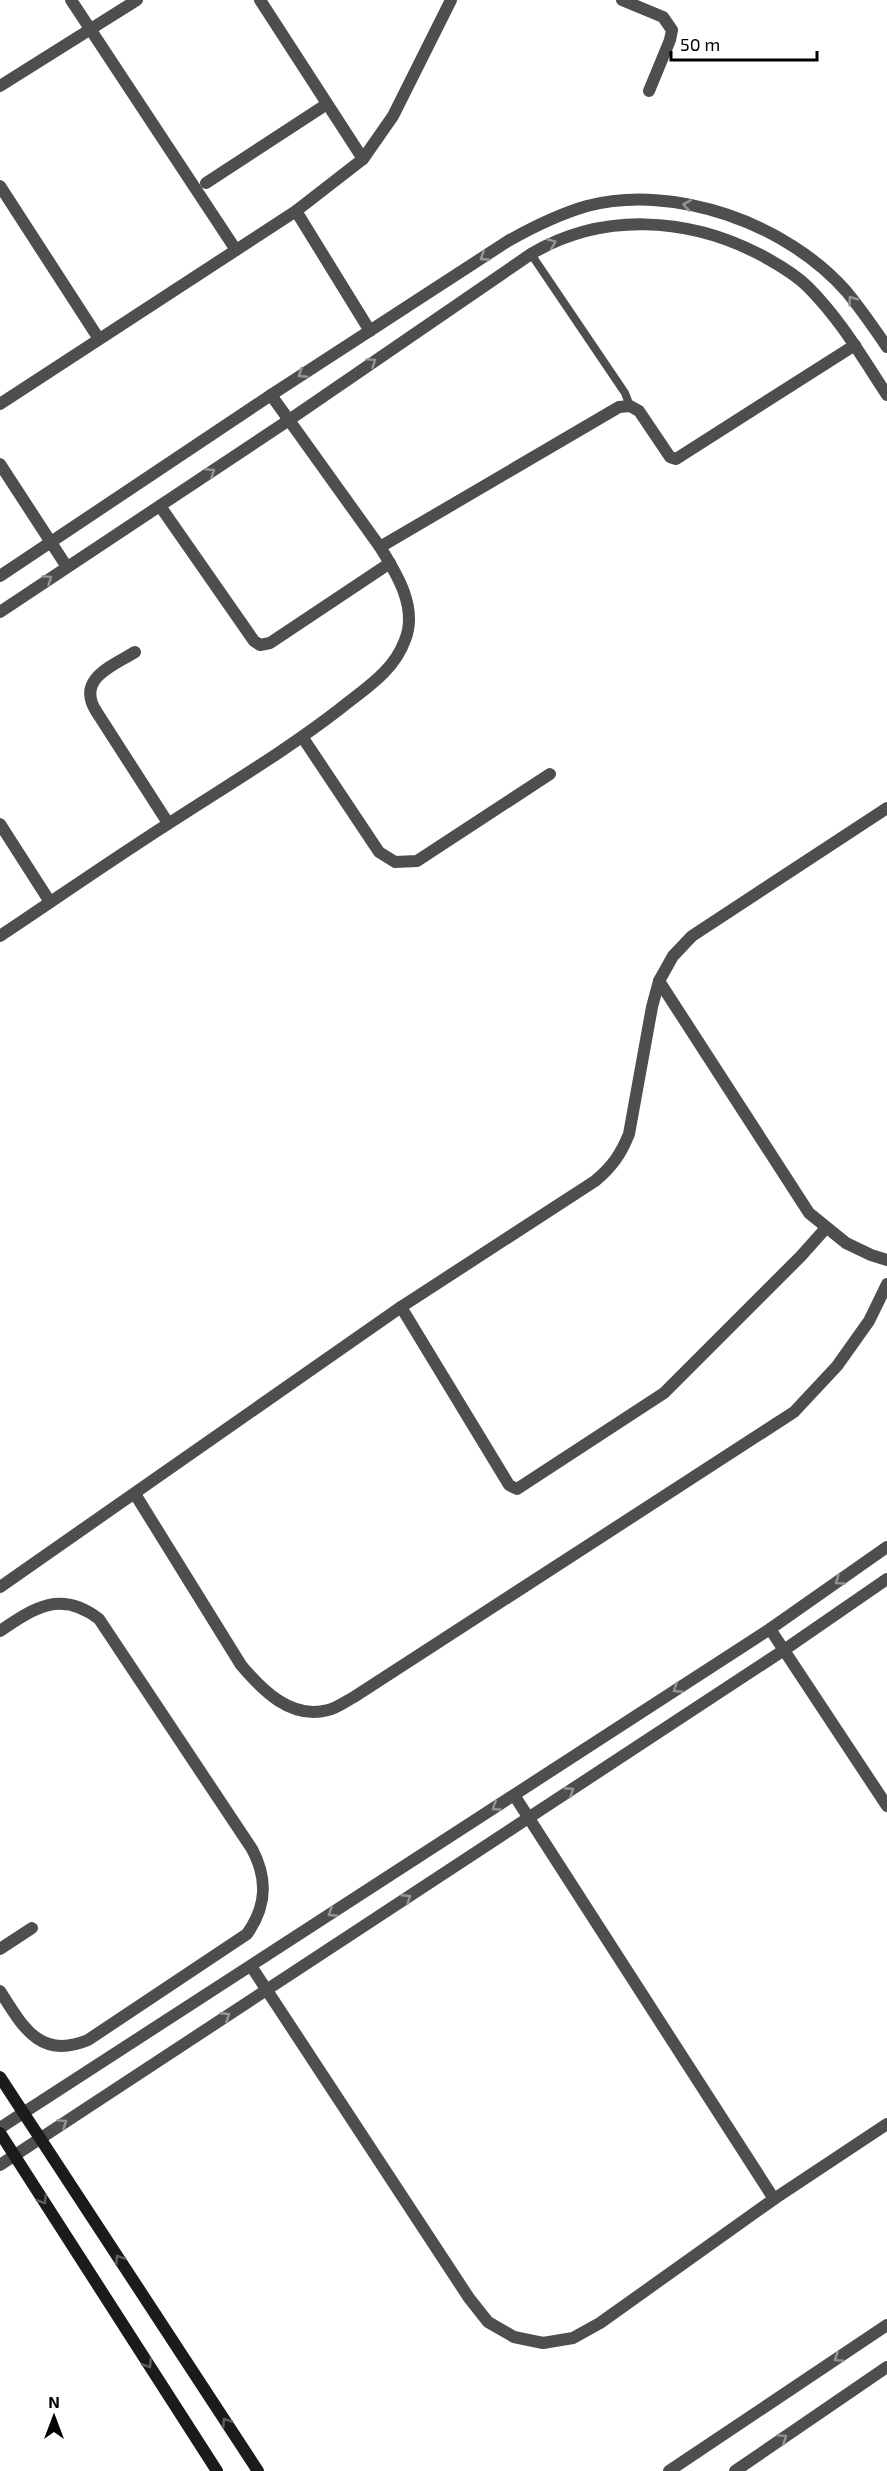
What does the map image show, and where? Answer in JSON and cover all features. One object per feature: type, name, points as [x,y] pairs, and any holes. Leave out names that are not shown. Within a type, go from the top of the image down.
[{"type":"street","points":[[71,0],[236,249]]},
{"type":"street","points":[[0,86],[137,0]]},
{"type":"street","points":[[260,0],[363,159]]},
{"type":"street","points":[[0,404],[296,212],[363,159],[393,116],[451,0]]},
{"type":"street","points":[[622,0],[663,17],[672,30],[649,91]]},
{"type":"street","points":[[206,183],[327,104]]},
{"type":"street","points":[[0,186],[99,339]]},
{"type":"street","points":[[0,576],[49,541],[508,241],[542,223],[588,206],[638,200],[688,204],[736,218],[777,236],[813,261],[845,290],[887,347]]},
{"type":"street","points":[[296,212],[370,331]]},
{"type":"street","points":[[0,612],[289,420],[531,254],[547,244],[586,231],[627,224],[668,224],[705,232],[741,245],[776,263],[807,285],[832,313],[886,390]]},
{"type":"street","points":[[380,547],[619,407],[630,406],[639,411],[670,457],[676,459],[855,345]]},
{"type":"street","points":[[0,936],[168,824],[303,738],[382,676],[397,658],[407,638],[409,615],[404,592],[380,547],[271,395]]},
{"type":"street","points":[[0,464],[67,567]]},
{"type":"street","points":[[160,506],[254,641],[260,645],[270,643],[390,563]]},
{"type":"street","points":[[135,652],[98,675],[93,681],[90,696],[96,711],[168,824]]},
{"type":"street","points":[[303,738],[379,852],[395,862],[417,861],[550,774]]},
{"type":"street","points":[[0,1587],[401,1307],[596,1181],[611,1168],[622,1152],[629,1134],[652,1007],[659,981],[673,956],[692,936],[887,808]]},
{"type":"street","points":[[0,824],[50,903]]},
{"type":"street","points":[[659,981],[797,1197],[826,1228],[846,1243],[887,1260]]},
{"type":"street","points":[[401,1307],[509,1485],[517,1489],[664,1393],[826,1228]]},
{"type":"street","points":[[135,1494],[241,1665],[259,1687],[279,1703],[304,1711],[328,1710],[354,1697],[794,1412],[837,1366],[869,1321],[887,1284]]},
{"type":"street","points":[[0,2128],[770,1629],[887,1547]]},
{"type":"street","points":[[0,2165],[784,1650],[887,1579]]},
{"type":"street","points":[[0,1630],[35,1608],[57,1603],[80,1607],[99,1619],[252,1849],[262,1872],[264,1885],[261,1911],[247,1934],[88,2040],[77,2045],[54,2046],[36,2039],[22,2026],[0,1991]]},
{"type":"street","points":[[770,1629],[887,1806]]},
{"type":"street","points":[[514,1795],[774,2199]]},
{"type":"street","points":[[0,1949],[32,1928]]},
{"type":"street","points":[[251,1966],[469,2298],[488,2322],[514,2337],[543,2343],[573,2338],[600,2323],[774,2199],[887,2124]]},
{"type":"street","points":[[0,2077],[258,2471]]},
{"type":"street","points":[[0,2133],[217,2471]]},
{"type":"street","points":[[669,2471],[887,2325]]},
{"type":"street","points":[[735,2471],[887,2367]]},
{"type":"lane","points":[[531,254],[625,393],[630,406]]}]
